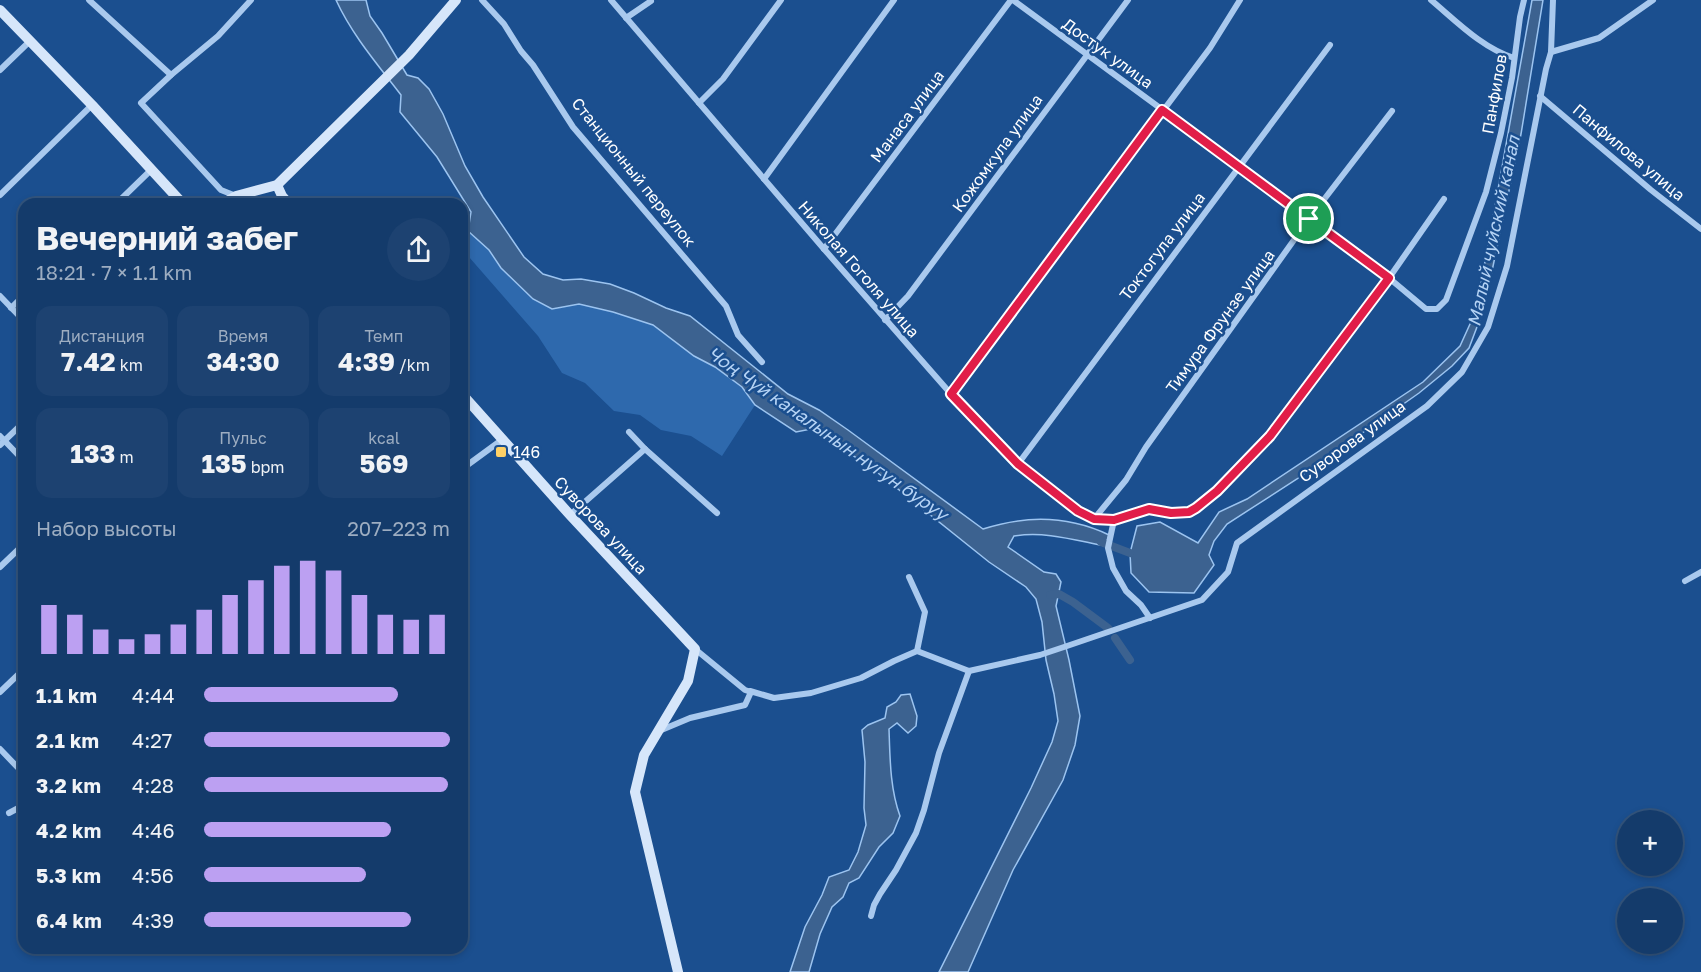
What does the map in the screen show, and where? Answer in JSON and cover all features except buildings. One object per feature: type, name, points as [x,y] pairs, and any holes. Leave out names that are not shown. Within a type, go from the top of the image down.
[{"type":"street","points":[[89,0],[171,75]]},
{"type":"street","points":[[236,196],[221,190],[141,103],[218,36],[251,0]]},
{"type":"street","points":[[232,198],[277,185],[409,55],[456,0]]},
{"type":"street","name":"Станционный переулок","points":[[482,0],[504,24],[521,51],[533,64],[573,127],[726,306],[738,335],[762,362]]},
{"type":"street","name":"Николая Гоголя улица","points":[[611,0],[885,320],[1018,464],[1078,511],[1094,519],[1114,520]]},
{"type":"street","points":[[626,18],[651,0]]},
{"type":"street","points":[[699,103],[723,80],[781,0]]},
{"type":"street","points":[[764,179],[894,0]]},
{"type":"street","name":"Достук улица","points":[[1012,0],[1389,278]]},
{"type":"street","name":"Манаса улица","points":[[824,249],[1012,0]]},
{"type":"street","name":"Кожомкула улица","points":[[885,320],[908,296],[1128,0]]},
{"type":"street","points":[[951,394],[1210,48],[1240,0]]},
{"type":"street","points":[[1431,0],[1475,37],[1502,54],[1514,58]]},
{"type":"street","name":"Панфилов","points":[[1389,278],[1426,309],[1437,309],[1446,300],[1486,192],[1501,133],[1524,0]]},
{"type":"street","name":"Суворова улица","points":[[969,671],[1040,655],[1202,600],[1228,572],[1237,543],[1427,406],[1462,372],[1488,327],[1508,266],[1540,96],[1551,52],[1553,0]]},
{"type":"street","points":[[1551,52],[1599,38],[1653,0]]},
{"type":"street","points":[[0,10],[177,198]]},
{"type":"street","points":[[0,70],[30,41]]},
{"type":"street","name":"Токтогула улица","points":[[1018,464],[1330,45]]},
{"type":"street","name":"Панфилова улица","points":[[1540,96],[1701,229]]},
{"type":"street","points":[[0,195],[92,105]]},
{"type":"street","name":"Тимура Фрунзе улица","points":[[1094,519],[1126,480],[1146,447],[1309,219],[1392,111]]},
{"type":"street","points":[[122,198],[151,170]]},
{"type":"street","points":[[277,185],[284,198]]},
{"type":"street","points":[[1150,618],[1141,605],[1126,591],[1113,568],[1108,548],[1114,520],[1149,509],[1171,513],[1189,512],[1206,502],[1236,473],[1270,436],[1389,278],[1444,199]]},
{"type":"street","points":[[0,296],[18,315]]},
{"type":"street","points":[[11,308],[18,301]]},
{"type":"street","name":"Суворова улица","points":[[468,401],[570,515],[695,649],[745,690],[774,698],[811,693],[861,678],[894,660],[917,651]]},
{"type":"street","points":[[18,427],[1,440],[18,456]]},
{"type":"street","points":[[629,432],[717,513]]},
{"type":"street","points":[[468,464],[503,439]]},
{"type":"street","points":[[570,515],[645,449]]},
{"type":"street","points":[[0,567],[18,550]]},
{"type":"street","points":[[1685,580],[1701,572]]},
{"type":"street","points":[[871,916],[874,904],[916,833],[939,753],[969,671],[917,651],[925,612],[909,577]]},
{"type":"street","points":[[678,972],[635,792],[644,756],[688,681],[695,649]]},
{"type":"street","points":[[0,692],[18,675]]},
{"type":"street","points":[[658,731],[690,718],[745,705],[751,692]]},
{"type":"street","points":[[0,749],[18,768]]},
{"type":"street","points":[[9,813],[18,808]]},
{"type":"shaded area","points":[[468,232],[489,250],[501,268],[533,299],[552,309],[579,304],[653,325],[694,356],[715,367],[742,387],[755,405],[722,456],[691,436],[661,430],[640,415],[614,411],[585,383],[562,373],[538,336],[468,256]]},
{"type":"water","name":"Чоң Чүй каналынын нугун буруу","points":[[336,0],[366,0],[370,16],[407,75],[418,78],[429,89],[443,114],[465,166],[483,197],[524,257],[543,274],[563,280],[581,279],[610,284],[690,316],[788,394],[819,410],[848,430],[983,529],[1015,521],[1046,519],[1078,524],[1109,535],[1105,546],[1060,537],[1026,535],[1014,536],[1008,547],[1044,572],[1056,574],[1061,582],[1056,606],[1080,716],[1075,745],[1063,780],[1013,870],[968,972],[939,972],[1031,788],[1052,742],[1058,721],[1046,660],[1042,622],[1036,599],[1026,587],[989,562],[868,465],[811,429],[796,432],[755,405],[742,387],[715,367],[694,356],[653,325],[579,304],[552,309],[533,299],[501,268],[489,250],[468,231],[471,212],[468,207],[468,198],[462,198],[437,157],[400,112],[401,95],[342,13]]},
{"type":"water","name":"Малый чуйский канал","points":[[1532,0],[1543,0],[1521,134],[1483,311],[1469,348],[1452,366],[1419,393],[1297,479],[1227,524],[1214,541],[1209,555],[1214,565],[1194,593],[1149,592],[1131,573],[1130,553],[1137,526],[1160,522],[1198,543],[1219,512],[1247,499],[1423,382],[1460,346],[1470,324],[1481,284]]},
{"type":"water","points":[[910,694],[917,716],[916,726],[908,733],[897,723],[889,729],[892,784],[900,816],[893,833],[879,847],[859,878],[849,883],[843,897],[832,907],[820,934],[809,972],[790,972],[805,927],[829,877],[849,870],[858,852],[866,825],[862,730],[885,718],[887,707],[896,702],[901,695]]},
{"type":"waterway","points":[[1101,542],[1130,553]]},
{"type":"waterway","points":[[1050,595],[1059,594],[1108,628]]},
{"type":"waterway","points":[[1115,638],[1130,660]]},
{"type":"place","name":"146","points":[[501,452]]},
{"type":"route","points":[[1162,110],[1309,219],[1389,278],[1270,436],[1206,502],[1189,512],[1171,513],[1149,509],[1114,520],[1094,519],[1078,511],[1018,464],[951,394],[1162,110]]}]
